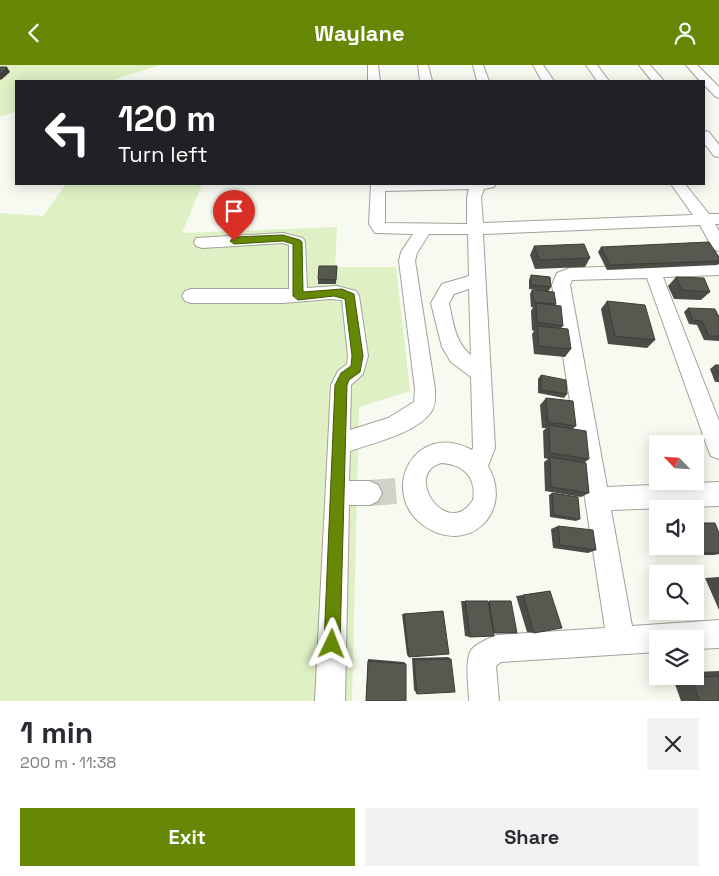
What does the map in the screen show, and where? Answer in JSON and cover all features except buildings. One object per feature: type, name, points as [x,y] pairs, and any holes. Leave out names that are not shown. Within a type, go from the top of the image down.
[{"type":"street","points":[[373,65],[374,80]]},
{"type":"street","points":[[423,65],[426,80]]},
{"type":"street","points":[[478,65],[483,80]]},
{"type":"street","points":[[538,65],[547,80]]},
{"type":"street","points":[[591,65],[602,80]]},
{"type":"street","points":[[644,65],[657,80]]},
{"type":"street","points":[[691,65],[702,80]]},
{"type":"street","points":[[705,84],[716,99]]},
{"type":"street","points":[[705,135],[719,135]]},
{"type":"street","points":[[705,136],[719,153]]},
{"type":"street","points":[[378,185],[377,224],[381,229],[476,229],[712,219]]},
{"type":"street","points":[[476,466],[484,448],[474,197],[478,185]]},
{"type":"street","points":[[679,185],[712,219],[719,245]]},
{"type":"street","points":[[339,444],[401,423],[416,414],[424,406],[425,389],[407,261],[409,252],[424,230]]},
{"type":"street","points":[[202,243],[283,238],[297,242],[298,296]]},
{"type":"street","points":[[621,641],[561,285],[563,277],[570,273],[719,269]]},
{"type":"street","points":[[653,272],[719,449]]},
{"type":"street","points":[[478,280],[448,289],[440,303],[449,342],[458,356],[482,374]]},
{"type":"street","points":[[191,296],[298,296],[334,293],[350,296],[358,356],[356,368],[345,377],[341,385],[330,701]]},
{"type":"street","points":[[441,453],[460,455],[476,466],[485,483],[485,502],[476,517],[459,525],[439,522],[422,510],[405,492],[425,459],[441,453]]},
{"type":"street","points":[[337,493],[370,493]]},
{"type":"street","points":[[598,499],[719,495]]},
{"type":"street","points":[[484,701],[482,659],[497,649],[719,634]]},
{"type":"green space","points":[[0,65],[161,65],[112,80],[15,80],[15,111],[0,117]]},
{"type":"green space","points":[[65,185],[202,185],[182,233],[337,227],[335,267],[396,267],[410,391],[359,407],[352,701],[0,701],[0,213],[43,216]]},
{"type":"tunnel","points":[[370,493],[397,491]]},
{"type":"route","points":[[234,241],[283,238],[297,242],[298,296],[342,293],[350,296],[358,356],[356,368],[345,377],[341,385],[332,644]]}]
